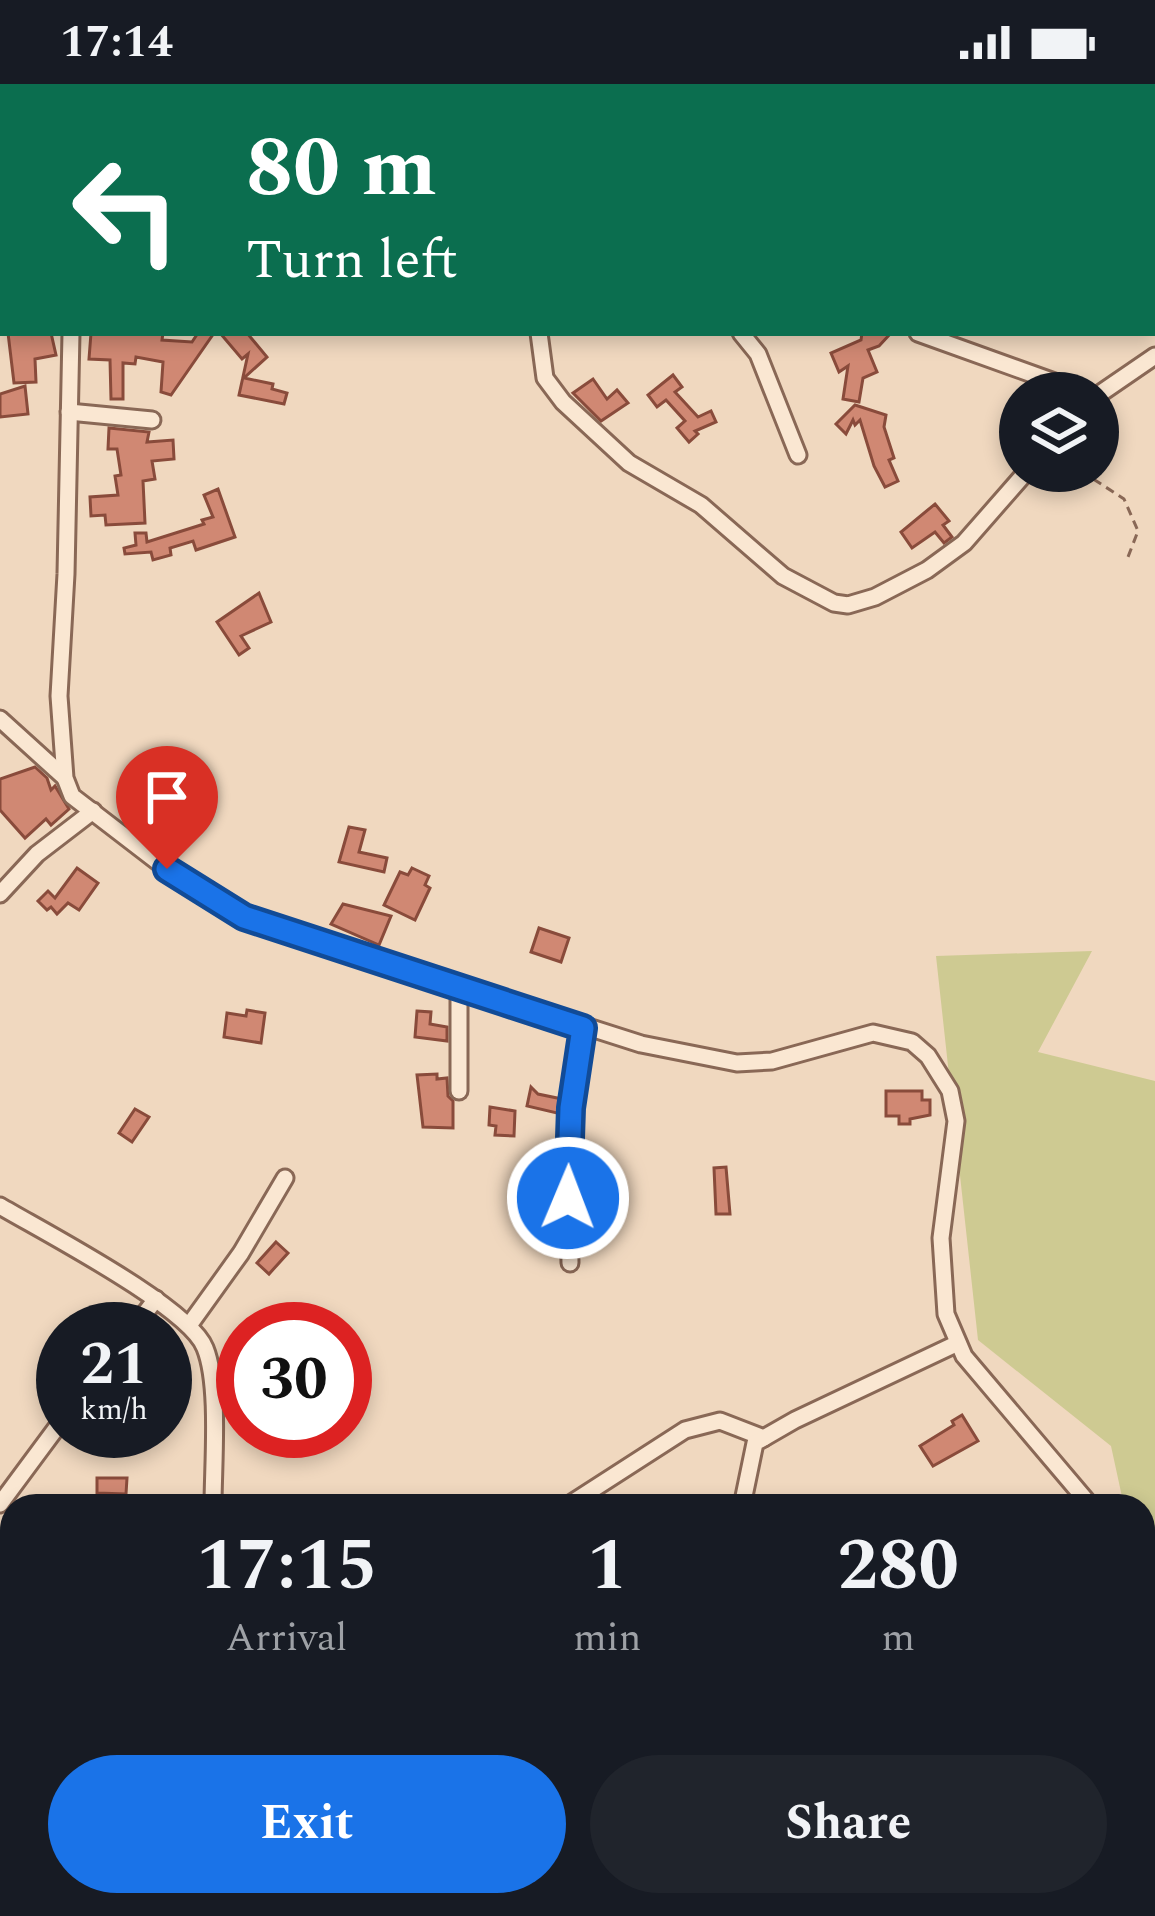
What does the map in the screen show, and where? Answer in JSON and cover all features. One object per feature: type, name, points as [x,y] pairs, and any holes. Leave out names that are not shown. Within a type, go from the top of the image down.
[{"type":"street","points":[[70,336],[59,696],[65,778],[72,796],[167,869],[244,917],[583,1028],[737,1063],[772,1061],[873,1033],[912,1042],[928,1056],[950,1090],[956,1121],[946,1183],[941,1283],[946,1314],[964,1356],[1080,1494]]},
{"type":"street","points":[[539,336],[545,378],[562,403],[629,464],[679,489],[783,576],[818,598],[848,605],[875,597],[927,570],[964,543],[1009,492]]},
{"type":"street","points":[[743,336],[758,354],[797,455]]},
{"type":"street","points":[[926,336],[1027,372]]},
{"type":"street","points":[[1119,381],[1155,356]]},
{"type":"street","points":[[69,412],[152,420]]},
{"type":"street","points":[[0,719],[65,778]]},
{"type":"street","points":[[0,894],[37,854],[93,812]]},
{"type":"street","points":[[459,988],[459,1091]]},
{"type":"street","points":[[570,1263],[567,1166],[583,1028]]},
{"type":"street","points":[[192,1321],[241,1253],[285,1178]]},
{"type":"street","points":[[0,1206],[160,1302]]},
{"type":"street","points":[[192,1327],[204,1344],[211,1369],[213,1494]]},
{"type":"street","points":[[744,1494],[755,1443],[958,1343]]},
{"type":"street","points":[[586,1494],[685,1430],[721,1421],[764,1438]]},
{"type":"street","points":[[7,1494],[36,1455]]},
{"type":"path","points":[[1112,492],[1124,500],[1138,531],[1128,557]]},
{"type":"shaded area","points":[[1092,951],[1038,1052],[1155,1081],[1155,1494],[1121,1494],[1111,1446],[978,1340],[936,956]]},
{"type":"building","points":[[8,336],[52,336],[56,355],[35,359],[36,382],[14,383]]},
{"type":"building","points":[[91,336],[163,336],[162,340],[192,342],[196,336],[212,336],[171,395],[161,392],[163,362],[136,357],[135,364],[123,363],[123,399],[111,399],[110,360],[89,359]]},
{"type":"building","points":[[223,336],[250,336],[267,357],[244,378],[273,384],[272,389],[287,393],[284,404],[239,395],[248,354],[242,359]]},
{"type":"building","points":[[862,336],[888,336],[868,350],[877,372],[863,378],[859,402],[843,399],[848,366],[839,372],[831,353]]},
{"type":"building","points":[[673,375],[682,387],[675,392],[698,417],[711,411],[716,422],[695,431],[698,434],[689,442],[677,428],[685,421],[666,400],[657,407],[648,395]]},
{"type":"building","points":[[593,379],[607,399],[617,390],[628,403],[601,421],[573,393]]},
{"type":"building","points":[[25,386],[28,414],[0,417],[0,394]]},
{"type":"building","points":[[855,405],[886,415],[884,427],[894,458],[889,460],[898,481],[885,487],[860,420],[855,425],[853,420],[846,434],[836,424]]},
{"type":"building","points":[[109,428],[149,432],[147,442],[173,440],[174,459],[152,461],[155,479],[143,481],[145,523],[106,525],[105,515],[91,516],[90,497],[118,495],[115,476],[121,475],[117,449],[108,449]]},
{"type":"building","points":[[218,489],[235,537],[196,550],[193,541],[153,560],[151,552],[125,554],[124,548],[136,545],[135,533],[146,533],[147,542],[204,524],[202,520],[213,517],[204,495]]},
{"type":"building","points":[[935,504],[949,521],[943,525],[952,537],[944,543],[935,532],[912,548],[901,532]]},
{"type":"building","points":[[259,593],[271,622],[241,636],[249,648],[239,655],[217,622]]},
{"type":"building","points":[[35,767],[69,809],[51,825],[46,819],[25,838],[0,810],[0,779]]},
{"type":"building","points":[[349,827],[365,830],[359,852],[387,858],[384,872],[339,862]]},
{"type":"building","points":[[77,868],[98,883],[79,910],[68,903],[57,914],[51,907],[47,910],[38,901],[48,891],[55,898]]},
{"type":"building","points":[[412,868],[429,876],[425,885],[430,888],[415,920],[384,905],[400,872],[408,875]]},
{"type":"building","points":[[343,904],[391,916],[379,945],[331,924]]},
{"type":"building","points":[[539,928],[569,938],[561,962],[531,952]]},
{"type":"building","points":[[247,1010],[265,1013],[261,1043],[224,1037],[227,1013],[246,1016]]},
{"type":"building","points":[[417,1011],[431,1012],[430,1024],[447,1027],[447,1041],[415,1037]]},
{"type":"building","points":[[437,1074],[437,1079],[447,1078],[453,1128],[423,1127],[417,1075]]},
{"type":"building","points":[[531,1087],[538,1094],[562,1099],[561,1114],[527,1106]]},
{"type":"building","points":[[886,1091],[922,1091],[922,1100],[930,1100],[930,1115],[899,1124],[899,1116],[886,1116]]},
{"type":"building","points":[[490,1107],[515,1111],[514,1136],[495,1135],[496,1126],[489,1125]]},
{"type":"building","points":[[135,1109],[149,1117],[132,1142],[119,1133]]},
{"type":"building","points":[[726,1167],[730,1214],[716,1214],[714,1168]]},
{"type":"building","points":[[276,1242],[288,1253],[269,1274],[257,1263]]},
{"type":"building","points":[[962,1415],[978,1441],[933,1466],[920,1446]]},
{"type":"building","points":[[97,1478],[127,1478],[126,1494],[97,1493]]},
{"type":"route","points":[[167,869],[244,917],[583,1028],[571,1108],[568,1198]]}]
